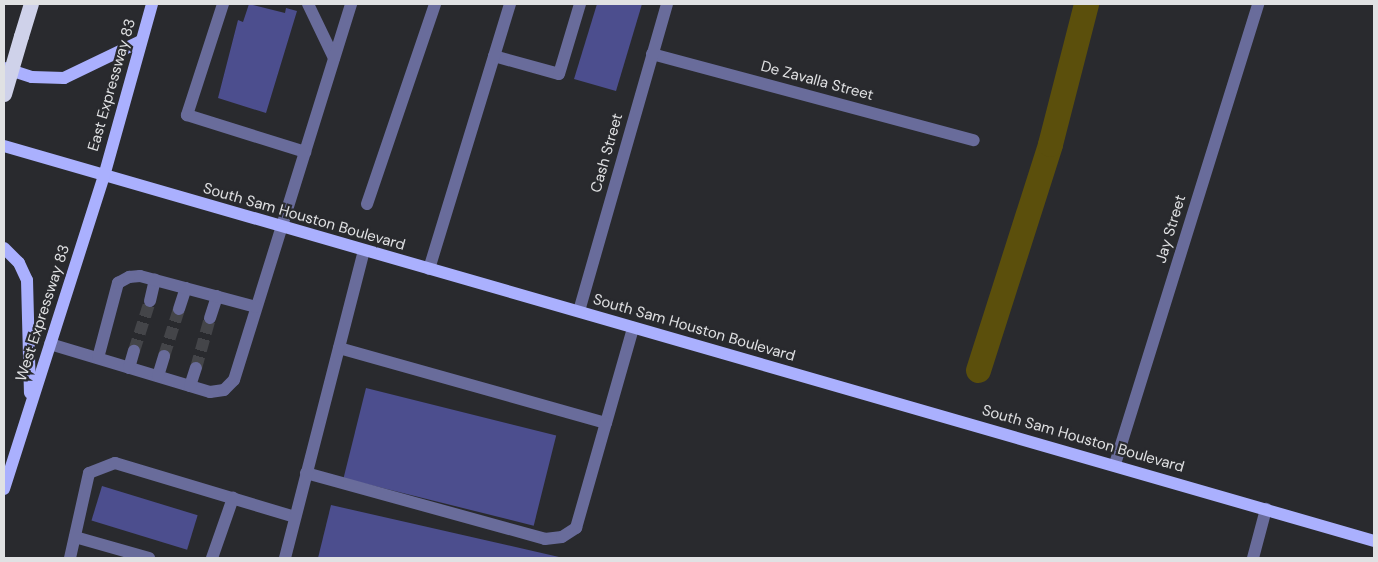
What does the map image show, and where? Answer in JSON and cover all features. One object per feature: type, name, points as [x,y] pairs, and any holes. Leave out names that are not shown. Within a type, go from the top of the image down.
[{"type":"highway","points":[[4,94],[31,4]]},
{"type":"main road","name":"East Expressway 83","points":[[104,176],[152,4]]},
{"type":"main road","points":[[4,68],[32,77],[64,78],[142,41]]},
{"type":"main road","name":"South Sam Houston Boulevard","points":[[4,146],[633,328],[1115,464],[1374,541]]},
{"type":"main road","name":"West Expressway 83","points":[[4,489],[104,176]]},
{"type":"main road","points":[[4,248],[19,263],[27,280],[30,406]]},
{"type":"street","points":[[223,4],[187,115],[305,152]]},
{"type":"street","points":[[308,4],[334,58]]},
{"type":"street","points":[[50,344],[210,392],[224,390],[234,380],[351,4]]},
{"type":"street","points":[[367,204],[435,4]]},
{"type":"street","points":[[429,269],[510,4]]},
{"type":"street","points":[[494,56],[559,74],[580,4]]},
{"type":"street","name":"Cash Street","points":[[578,311],[667,4]]},
{"type":"street","name":"Jay Street","points":[[1115,464],[1258,4]]},
{"type":"street","name":"De Zavalla Street","points":[[652,54],[974,140]]},
{"type":"street","points":[[285,558],[364,251]]},
{"type":"street","points":[[98,358],[118,283],[140,276],[256,307]]},
{"type":"street","points":[[150,301],[155,280]]},
{"type":"street","points":[[179,309],[186,288]]},
{"type":"street","points":[[210,318],[217,296]]},
{"type":"street","points":[[306,473],[545,539],[562,537],[576,528],[633,328]]},
{"type":"street","points":[[339,348],[606,423]]},
{"type":"street","points":[[129,368],[134,351]]},
{"type":"street","points":[[158,376],[164,356]]},
{"type":"street","points":[[190,386],[196,368]]},
{"type":"street","points":[[70,558],[89,473],[102,466],[115,463],[295,517]]},
{"type":"street","points":[[212,558],[233,498]]},
{"type":"street","points":[[1253,558],[1266,509]]},
{"type":"street","points":[[75,537],[149,558]]},
{"type":"building","points":[[249,4],[285,13],[286,8],[297,11],[266,113],[218,98],[238,20],[243,22]]},
{"type":"building","points":[[597,4],[642,4],[616,91],[574,79]]},
{"type":"building","points":[[366,388],[556,435],[534,526],[344,478]]},
{"type":"building","points":[[102,486],[198,515],[187,550],[91,520]]},
{"type":"building","points":[[331,505],[559,557],[559,558],[318,558]]},
{"type":"waterway","points":[[978,370],[1050,144],[1086,4]]},
{"type":"tunnel","points":[[134,351],[150,301]]},
{"type":"tunnel","points":[[164,356],[179,309]]},
{"type":"tunnel","points":[[196,368],[210,318]]}]
